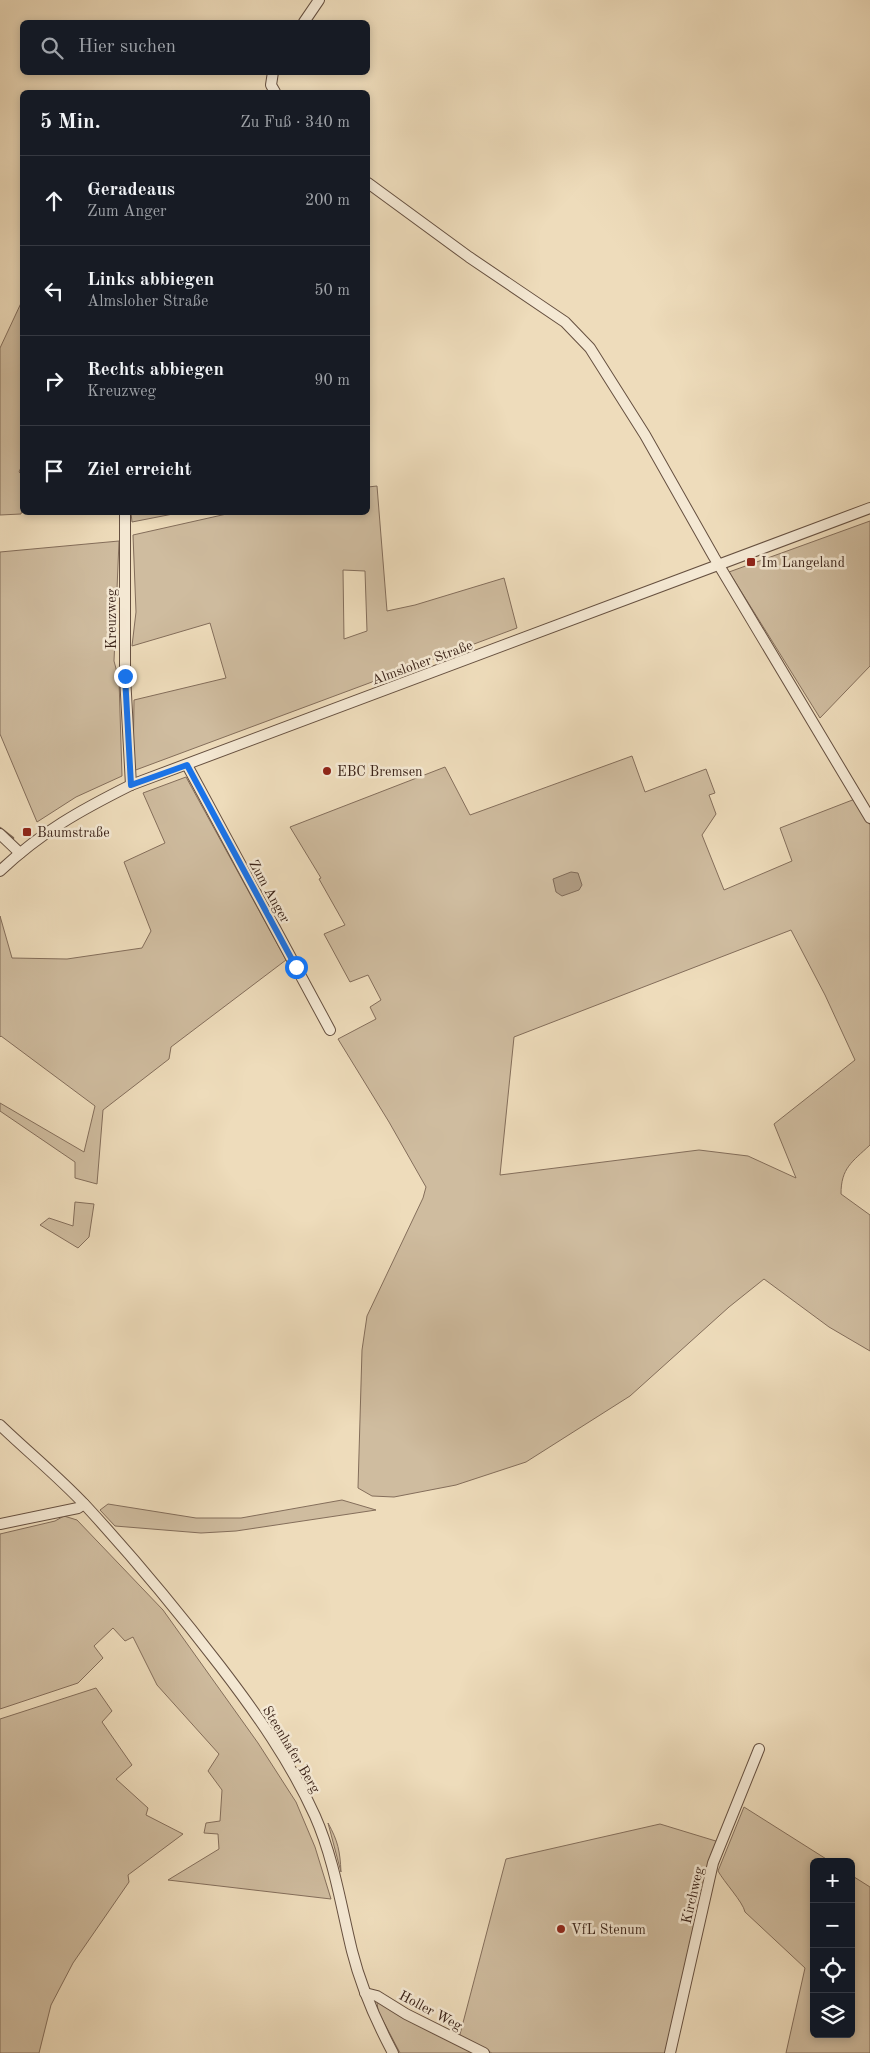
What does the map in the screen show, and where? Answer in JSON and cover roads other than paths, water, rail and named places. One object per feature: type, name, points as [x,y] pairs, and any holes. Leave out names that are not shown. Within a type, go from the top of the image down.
[{"type":"street","points":[[305,20],[318,0]]},
{"type":"street","points":[[273,75],[271,85],[274,90]]},
{"type":"street","points":[[370,184],[469,258],[565,322],[590,348],[645,436],[719,565],[870,818]]},
{"type":"street","name":"Almsloher Straße","points":[[0,871],[20,852],[46,832],[85,808],[131,785],[870,508]]},
{"type":"street","name":"Kreuzweg","points":[[126,515],[125,676],[131,785]]},
{"type":"street","name":"Zum Anger","points":[[187,765],[330,1030]]},
{"type":"street","points":[[0,834],[20,852]]},
{"type":"street","name":"Steenhafer Berg","points":[[0,1425],[84,1504],[167,1598],[270,1734],[309,1803],[324,1838],[352,1953],[365,1993],[393,2053]]},
{"type":"street","points":[[0,1524],[70,1510],[84,1504]]},
{"type":"street","name":"Kirchweg","points":[[670,2053],[713,1863],[759,1749]]},
{"type":"street","name":"Holler Weg","points":[[365,1993],[377,1996],[406,2014],[484,2053]]},
{"type":"waterway","points":[[0,828],[13,838]]},
{"type":"place","name":"Im Langeland","points":[[751,562]]},
{"type":"place","name":"EBC Bremsen","points":[[327,771]]},
{"type":"place","name":"Baumstraße","points":[[27,832]]},
{"type":"place","name":"VfL Stenum","points":[[561,1929]]}]
